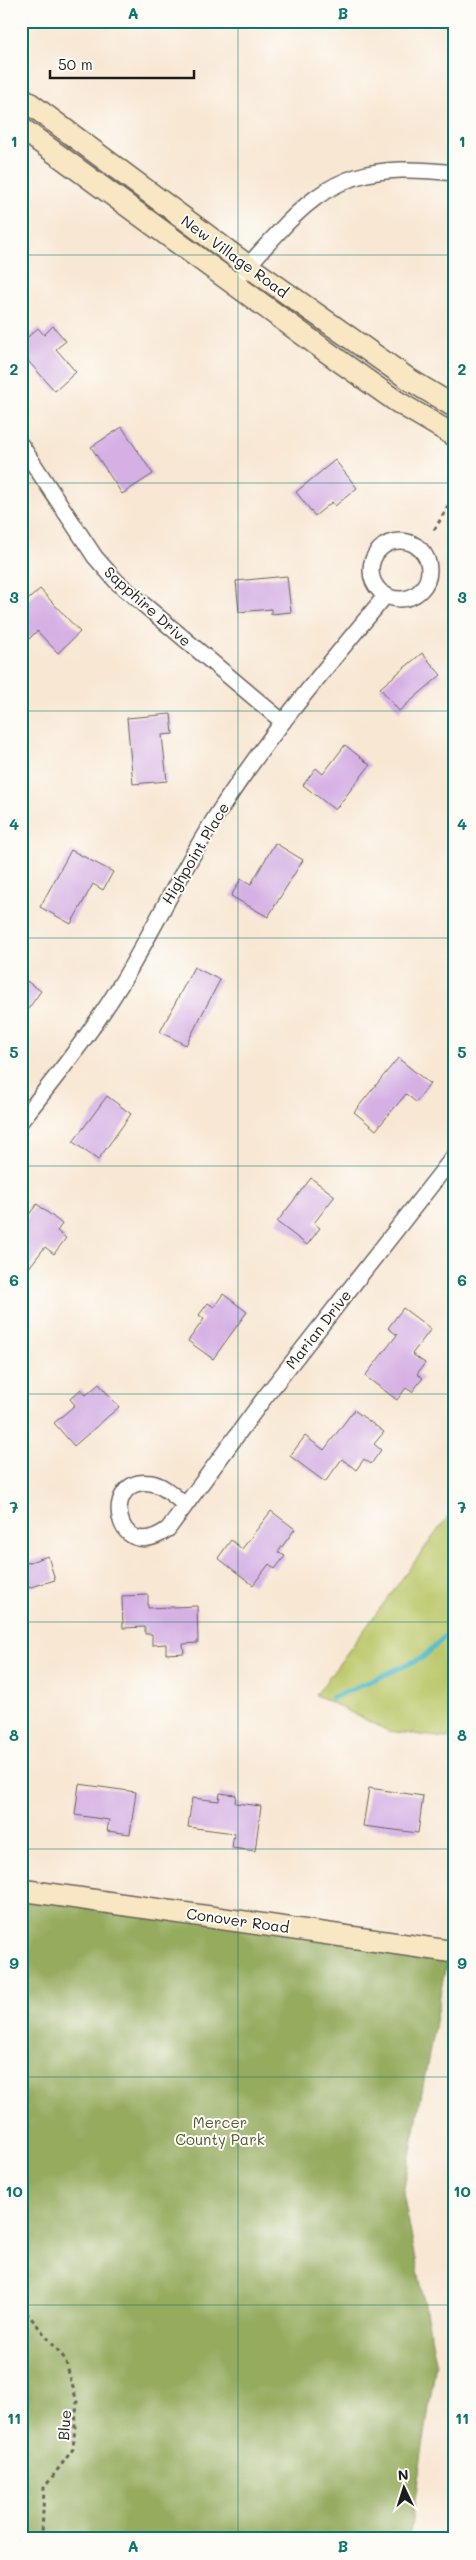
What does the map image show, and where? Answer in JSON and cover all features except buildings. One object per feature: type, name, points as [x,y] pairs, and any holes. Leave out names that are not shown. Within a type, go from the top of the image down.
[{"type":"main road","name":"New Village Road","points":[[21,97],[248,266],[410,380],[455,407]]},
{"type":"main road","name":"New Village Road","points":[[21,128],[235,284],[283,322],[396,401],[455,436]]},
{"type":"main road","name":"Conover Road","points":[[21,1890],[455,1952]]},
{"type":"street","points":[[235,284],[248,266],[300,209],[320,194],[345,181],[391,169],[419,169],[455,173]]},
{"type":"street","name":"Sapphire Drive","points":[[21,445],[95,557],[117,582],[283,722]]},
{"type":"street","name":"Highpoint Place","points":[[21,1122],[88,1036],[122,982],[190,858],[242,778],[283,722],[386,595]]},
{"type":"street","name":"Marian Drive","points":[[184,1504],[265,1397],[455,1155]]},
{"type":"path","points":[[434,530],[446,514],[449,501],[455,496]]},
{"type":"path","name":"Blue","points":[[21,2306],[65,2359],[78,2402],[73,2450],[44,2488],[42,2534],[21,2536]]},
{"type":"green space","points":[[455,1507],[455,1739],[388,1731],[316,1695]]},
{"type":"green space","name":"Mercer County Park","points":[[21,1891],[448,1953],[403,2193],[436,2362],[409,2539],[21,2539]]},
{"type":"waterway","points":[[332,1698],[422,1658],[455,1627]]}]
